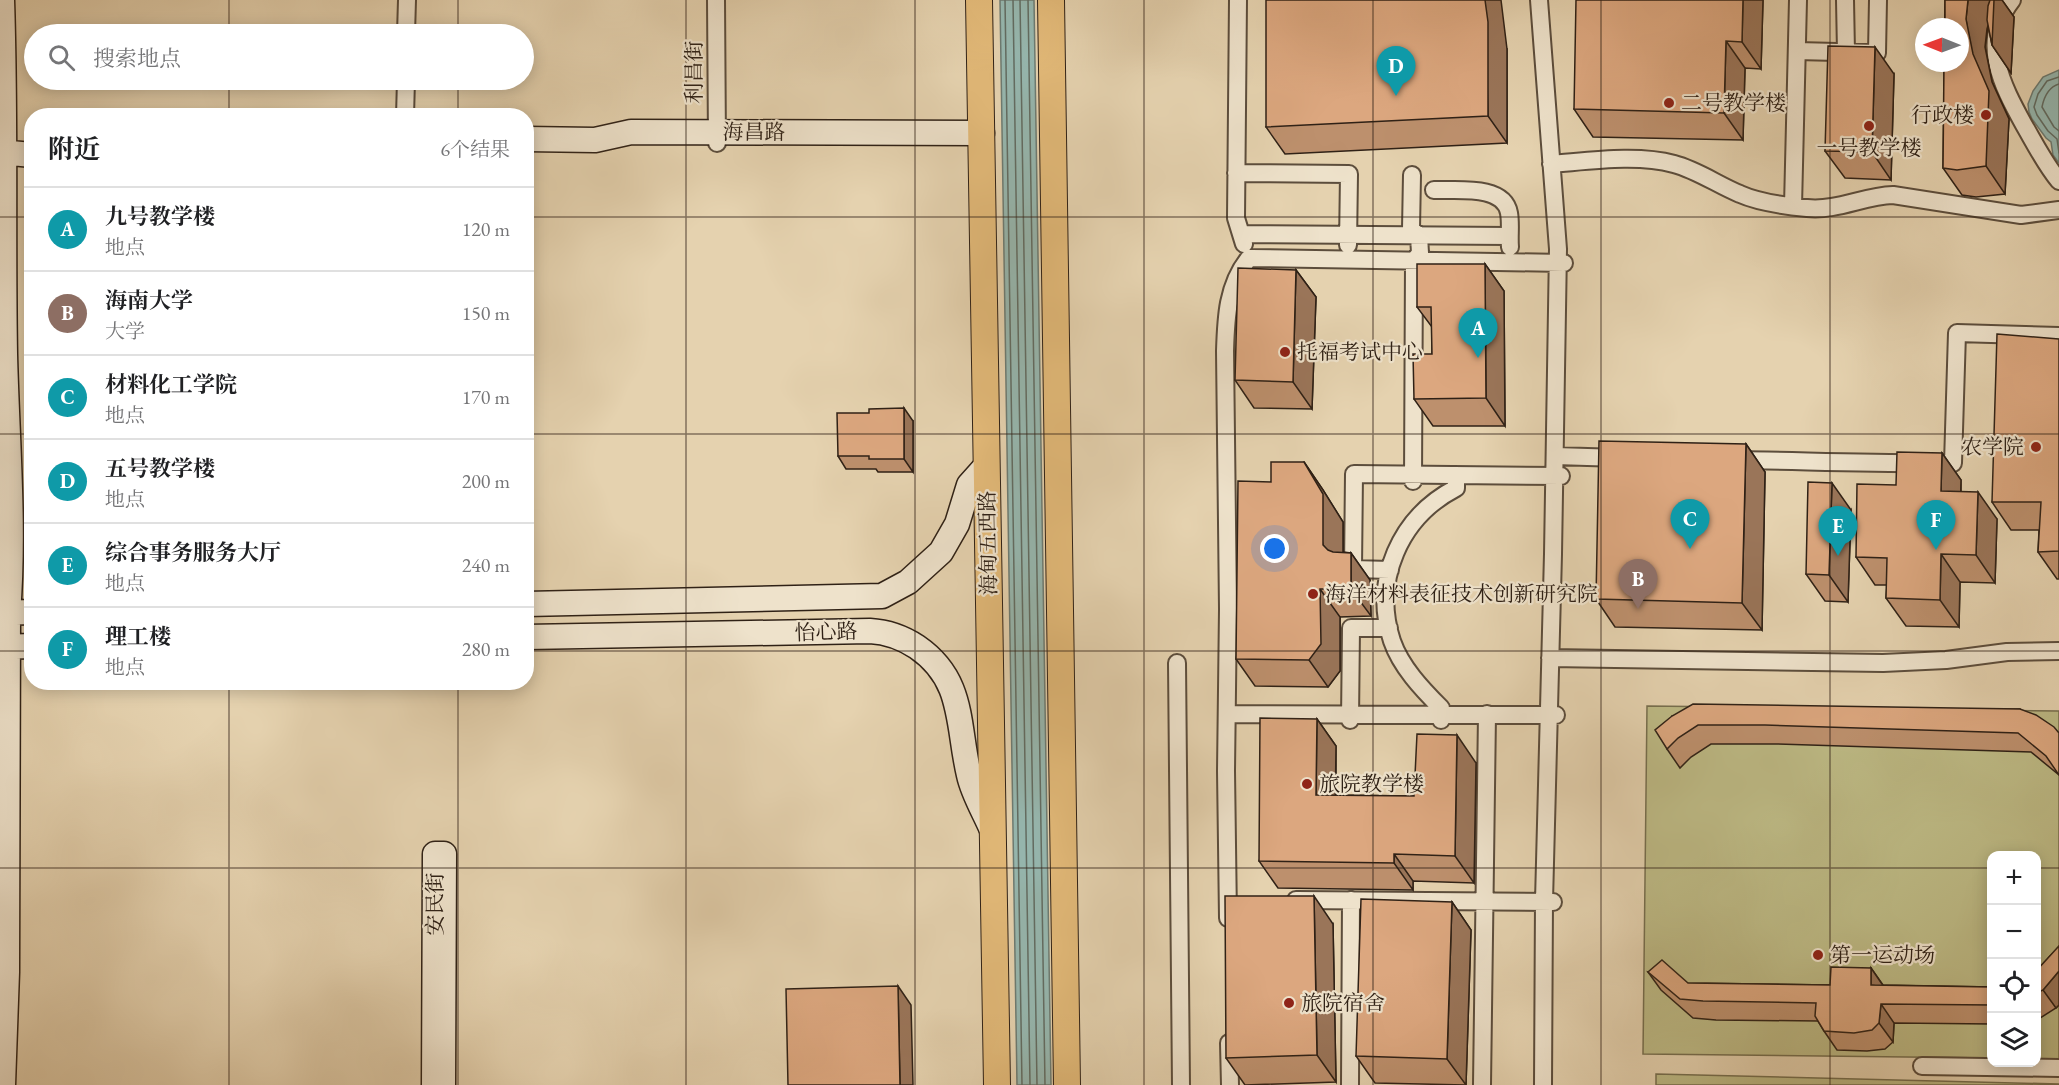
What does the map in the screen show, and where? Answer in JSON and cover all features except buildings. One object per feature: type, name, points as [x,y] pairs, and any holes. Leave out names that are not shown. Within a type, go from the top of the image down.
[{"type":"main road","name":"海甸五西路","points":[[979,0],[997,1085]]},
{"type":"main road","points":[[1051,0],[1067,1085]]},
{"type":"street","points":[[2,0],[13,148]]},
{"type":"street","points":[[12,0],[21,563],[14,613],[19,753],[14,1085]]},
{"type":"street","points":[[406,24],[407,0]]},
{"type":"street","name":"利昌街","points":[[716,0],[717,138]]},
{"type":"street","points":[[1231,933],[1235,899],[1230,717],[1234,604],[1231,347],[1235,301],[1242,280],[1252,262],[1242,217],[1239,173],[1238,0]]},
{"type":"street","points":[[1239,173],[1244,0]]},
{"type":"street","points":[[1539,0],[1554,163]]},
{"type":"street","points":[[1543,1085],[1549,904],[1561,266],[1545,0]]},
{"type":"street","points":[[1793,206],[1798,0]]},
{"type":"street","points":[[1845,0],[1846,52]]},
{"type":"street","points":[[1797,51],[1877,53],[1878,0]]},
{"type":"street","points":[[2012,0],[1998,27],[1995,43],[2000,75],[2034,144],[2059,181]]},
{"type":"street","points":[[405,108],[406,90]]},
{"type":"street","name":"海昌路","points":[[534,139],[595,140],[631,132],[717,138],[982,140]]},
{"type":"street","name":"海昌路","points":[[534,147],[594,147],[717,138]]},
{"type":"street","points":[[1554,163],[1661,160],[1753,199],[1808,208],[1832,208],[1882,195],[1893,195],[2021,215],[2059,210]]},
{"type":"street","points":[[1239,173],[1349,174],[1348,263]]},
{"type":"street","points":[[1409,478],[1411,264],[1420,253],[1419,236],[1411,229],[1412,175]]},
{"type":"street","points":[[1434,190],[1497,195],[1509,213],[1510,265]]},
{"type":"street","points":[[1245,234],[1509,236]]},
{"type":"street","points":[[1252,262],[1561,266]]},
{"type":"street","points":[[1720,460],[1875,464],[1953,463],[1957,333],[2059,336]]},
{"type":"street","points":[[1558,456],[1631,458]]},
{"type":"street","name":"怡心路","points":[[534,604],[882,596],[908,582],[941,552],[957,524],[969,485],[986,466]]},
{"type":"street","points":[[1441,717],[1441,708],[1406,667],[1393,642],[1389,628],[1387,598],[1390,570],[1397,548],[1419,515],[1431,503],[1456,488],[1456,478]]},
{"type":"street","points":[[1390,570],[1353,569],[1354,480],[1558,479]]},
{"type":"street","points":[[1350,717],[1351,628],[1389,628]]},
{"type":"street","name":"怡心路","points":[[534,637],[870,631],[894,635],[926,654],[946,676],[958,708],[969,777],[993,832]]},
{"type":"street","points":[[1554,655],[1903,657],[2009,646],[2059,644]]},
{"type":"street","points":[[3,1085],[15,647]]},
{"type":"street","points":[[1554,655],[1883,663],[1946,660],[2007,652],[2059,651]]},
{"type":"street","points":[[1177,663],[1181,1085]]},
{"type":"street","points":[[1230,717],[1552,718]]},
{"type":"street","points":[[1490,717],[1488,903],[1490,1085]]},
{"type":"street","name":"安民街","points":[[434,1085],[435,854],[444,854],[442,1085]]},
{"type":"street","points":[[1277,901],[1549,904]]},
{"type":"street","points":[[1350,1085],[1354,902]]},
{"type":"street","points":[[1354,902],[1356,1085]]},
{"type":"street","points":[[1482,1085],[1488,903]]},
{"type":"street","points":[[1549,904],[1552,1085]]},
{"type":"street","points":[[1230,1085],[1232,1025],[1235,1085]]},
{"type":"street","points":[[1922,1066],[2059,1068]]},
{"type":"shaded area","name":"第一运动场","points":[[1647,706],[2059,711],[2059,1059],[2041,1059],[2041,851],[1987,851],[1987,1058],[1643,1054]]},
{"type":"shaded area","points":[[1656,1074],[2059,1084],[2059,1085],[1656,1085]]},
{"type":"water","points":[[1000,0],[1034,0],[1051,1085],[1017,1085]]},
{"type":"water","points":[[2059,70],[2059,163],[2053,155],[2051,142],[2032,119],[2028,104],[2033,91],[2043,77]]},
{"type":"place","name":"五号教学楼","points":[[1396,96]]},
{"type":"place","name":"二号教学楼","points":[[1669,103]]},
{"type":"place","name":"行政楼","points":[[1986,115]]},
{"type":"place","name":"一号教学楼","points":[[1869,126]]},
{"type":"place","name":"托福考试中心","points":[[1285,352]]},
{"type":"place","name":"九号教学楼","points":[[1478,358]]},
{"type":"place","name":"农学院","points":[[2036,447]]},
{"type":"place","name":"材料化工学院","points":[[1690,549]]},
{"type":"place","name":"理工楼","points":[[1936,550]]},
{"type":"place","name":"综合事务服务大厅","points":[[1838,556]]},
{"type":"place","name":"海洋材料表征技术创新研究院","points":[[1313,594]]},
{"type":"place","name":"海南大学","points":[[1638,609]]},
{"type":"place","name":"旅院教学楼","points":[[1307,784]]},
{"type":"place","name":"第一运动场","points":[[1818,955]]},
{"type":"place","name":"旅院宿舍","points":[[1289,1003]]}]
